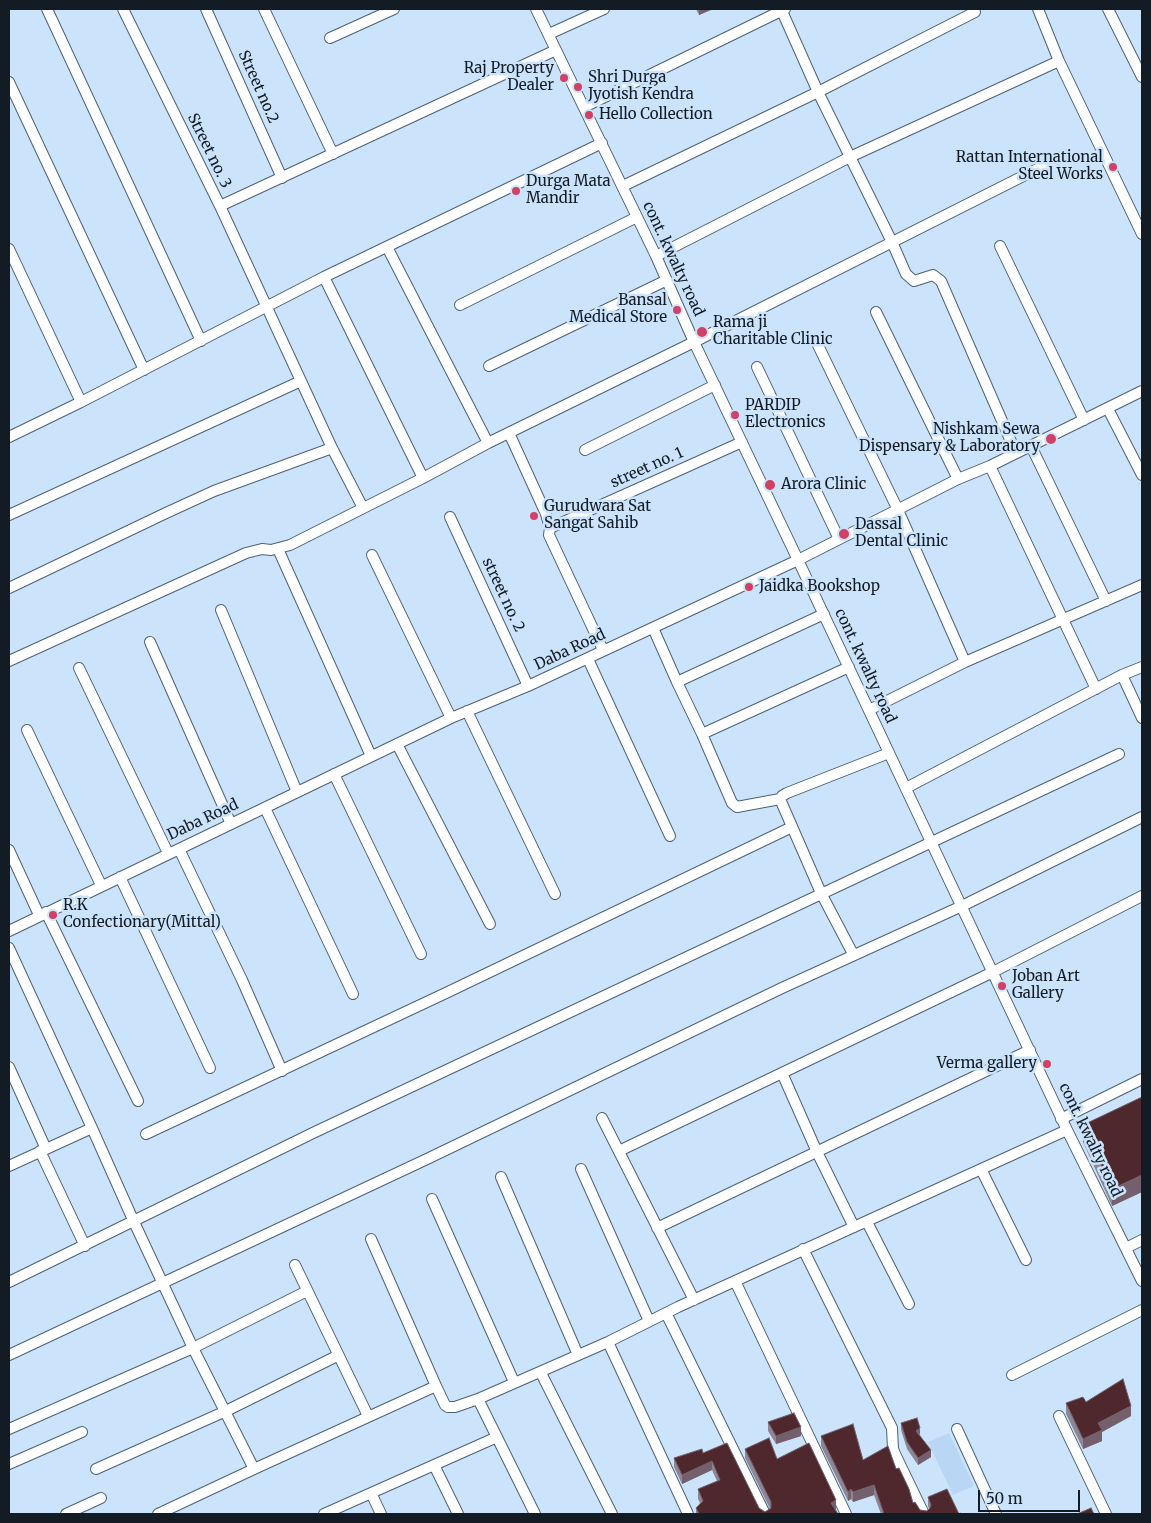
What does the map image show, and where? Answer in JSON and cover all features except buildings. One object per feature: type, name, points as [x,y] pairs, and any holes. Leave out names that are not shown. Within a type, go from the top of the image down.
[{"type":"street","points":[[47,9],[201,341]]},
{"type":"street","name":"Street no. 3","points":[[123,9],[220,206],[332,448],[363,508]]},
{"type":"street","name":"Street no.2","points":[[206,9],[282,178]]},
{"type":"street","points":[[264,9],[333,154]]},
{"type":"street","points":[[330,38],[394,9]]},
{"type":"street","name":"cont. kwalty road","points":[[536,9],[623,186],[694,342],[1030,1050],[1066,1130],[1142,1282]]},
{"type":"street","points":[[549,34],[604,9]]},
{"type":"street","points":[[584,107],[783,9],[818,92],[906,274],[910,279],[917,280],[933,276],[941,281],[1016,453]]},
{"type":"street","points":[[1038,9],[1059,61],[1142,234]]},
{"type":"street","points":[[1108,9],[1142,77]]},
{"type":"street","points":[[623,186],[818,92],[975,12]]},
{"type":"street","points":[[220,206],[556,50]]},
{"type":"street","points":[[656,256],[850,157],[1059,61]]},
{"type":"street","points":[[9,82],[144,370]]},
{"type":"street","points":[[9,437],[324,277],[602,144]]},
{"type":"street","points":[[9,661],[246,553],[262,549],[278,549],[290,545],[488,443],[694,342],[1063,156]]},
{"type":"street","points":[[460,305],[637,217]]},
{"type":"street","points":[[1000,246],[1084,420]]},
{"type":"street","points":[[387,247],[488,443]]},
{"type":"street","points":[[9,249],[81,402]]},
{"type":"street","points":[[324,277],[423,478]]},
{"type":"street","points":[[489,366],[667,280]]},
{"type":"street","points":[[876,312],[958,479]]},
{"type":"street","points":[[815,339],[898,510],[965,662]]},
{"type":"street","points":[[757,367],[839,539]]},
{"type":"street","points":[[9,516],[301,381]]},
{"type":"street","points":[[585,450],[715,385]]},
{"type":"street","name":"Daba Road","points":[[9,931],[42,913],[451,718],[528,686],[798,560],[958,479],[990,466],[1142,391]]},
{"type":"street","points":[[1108,408],[1142,475]]},
{"type":"street","points":[[509,433],[546,514],[550,528],[549,535],[603,650]]},
{"type":"street","name":"street no. 1","points":[[550,528],[742,442]]},
{"type":"street","points":[[1031,446],[1106,601]]},
{"type":"street","points":[[9,588],[214,491],[332,448]]},
{"type":"street","points":[[990,466],[1096,689]]},
{"type":"street","name":"street no. 2","points":[[450,517],[528,686]]},
{"type":"street","points":[[278,549],[371,756]]},
{"type":"street","points":[[372,554],[451,718]]},
{"type":"street","points":[[869,710],[965,662],[1142,585]]},
{"type":"street","points":[[221,610],[297,792]]},
{"type":"street","points":[[677,682],[824,614]]},
{"type":"street","points":[[653,628],[734,805],[741,807],[780,799],[786,793],[889,753]]},
{"type":"street","points":[[150,642],[231,824]]},
{"type":"street","points":[[588,658],[670,836]]},
{"type":"street","points":[[702,734],[849,667]]},
{"type":"street","points":[[906,788],[1122,675],[1142,667]]},
{"type":"street","points":[[79,668],[168,853]]},
{"type":"street","points":[[1122,675],[1142,718]]},
{"type":"street","points":[[466,711],[555,894]]},
{"type":"street","points":[[27,730],[101,885]]},
{"type":"street","points":[[398,744],[490,924]]},
{"type":"street","points":[[9,1282],[315,1132],[1119,754]]},
{"type":"street","points":[[334,774],[421,954]]},
{"type":"street","points":[[780,799],[821,893],[852,954]]},
{"type":"street","points":[[265,808],[353,994]]},
{"type":"street","points":[[9,1355],[164,1284],[852,954],[962,906],[1142,817]]},
{"type":"street","points":[[146,1134],[792,827]]},
{"type":"street","points":[[179,849],[242,980],[282,1071]]},
{"type":"street","points":[[9,850],[138,1101]]},
{"type":"street","points":[[120,877],[210,1068]]},
{"type":"street","points":[[619,1151],[993,972],[1142,896]]},
{"type":"street","points":[[9,948],[193,1348],[254,1469]]},
{"type":"street","points":[[657,1228],[1030,1050]]},
{"type":"street","points":[[9,1067],[85,1246]]},
{"type":"street","points":[[782,1073],[817,1152],[854,1227]]},
{"type":"street","points":[[1062,1118],[1142,1079]]},
{"type":"street","points":[[602,1118],[694,1300]]},
{"type":"street","points":[[9,1166],[92,1128]]},
{"type":"street","points":[[371,1239],[436,1386],[445,1405],[451,1408],[541,1373],[803,1249],[867,1222],[1066,1130]]},
{"type":"street","points":[[581,1169],[648,1321]]},
{"type":"street","points":[[981,1169],[1026,1260]]},
{"type":"street","points":[[501,1177],[578,1355]]},
{"type":"street","points":[[432,1200],[514,1382]]},
{"type":"street","points":[[867,1222],[909,1304]]},
{"type":"street","points":[[1126,1248],[1142,1240]]},
{"type":"street","points":[[803,1249],[892,1428],[893,1449],[924,1514]]},
{"type":"street","points":[[295,1265],[337,1356],[368,1416]]},
{"type":"street","points":[[735,1281],[846,1514]]},
{"type":"street","points":[[9,1429],[193,1348],[307,1291]]},
{"type":"street","points":[[1012,1375],[1142,1310]]},
{"type":"street","points":[[666,1313],[765,1514]]},
{"type":"street","points":[[608,1342],[688,1514]]},
{"type":"street","points":[[96,1469],[226,1411],[337,1356]]},
{"type":"street","points":[[541,1373],[612,1514]]},
{"type":"street","points":[[158,1514],[436,1386]]},
{"type":"street","points":[[478,1399],[535,1514]]},
{"type":"street","points":[[1058,1416],[1106,1514]]},
{"type":"street","points":[[957,1429],[996,1514]]},
{"type":"street","points":[[9,1464],[82,1432]]},
{"type":"street","points":[[324,1514],[497,1437]]},
{"type":"street","points":[[434,1465],[458,1514]]},
{"type":"street","points":[[371,1493],[381,1514]]},
{"type":"street","points":[[66,1514],[101,1498]]},
{"type":"shaded area","points":[[949,1433],[974,1486],[953,1495],[928,1442]]},
{"type":"place","name":"Raj Property Dealer","points":[[564,78]]},
{"type":"place","name":"Shri Durga Jyotish Kendra","points":[[578,87]]},
{"type":"place","name":"Hello Collection","points":[[589,115]]},
{"type":"place","name":"Rattan International Steel Works","points":[[1113,167]]},
{"type":"place","name":"Durga Mata Mandir","points":[[516,191]]},
{"type":"place","name":"Bansal Medical Store","points":[[677,310]]},
{"type":"place","name":"Rama ji Charitable Clinic","points":[[702,332]]},
{"type":"place","name":"PARDIP Electronics","points":[[735,415]]},
{"type":"place","name":"Nishkam Sewa Dispensary & Laboratory","points":[[1051,439]]},
{"type":"place","name":"Arora Clinic","points":[[770,485]]},
{"type":"place","name":"Gurudwara Sat Sangat Sahib","points":[[534,516]]},
{"type":"place","name":"Dassal Dental Clinic","points":[[844,534]]},
{"type":"place","name":"Jaidka Bookshop","points":[[749,587]]},
{"type":"place","name":"R.K Confectionary(Mittal)","points":[[53,915]]},
{"type":"place","name":"Joban Art Gallery","points":[[1002,986]]},
{"type":"place","name":"Verma gallery","points":[[1047,1064]]}]
